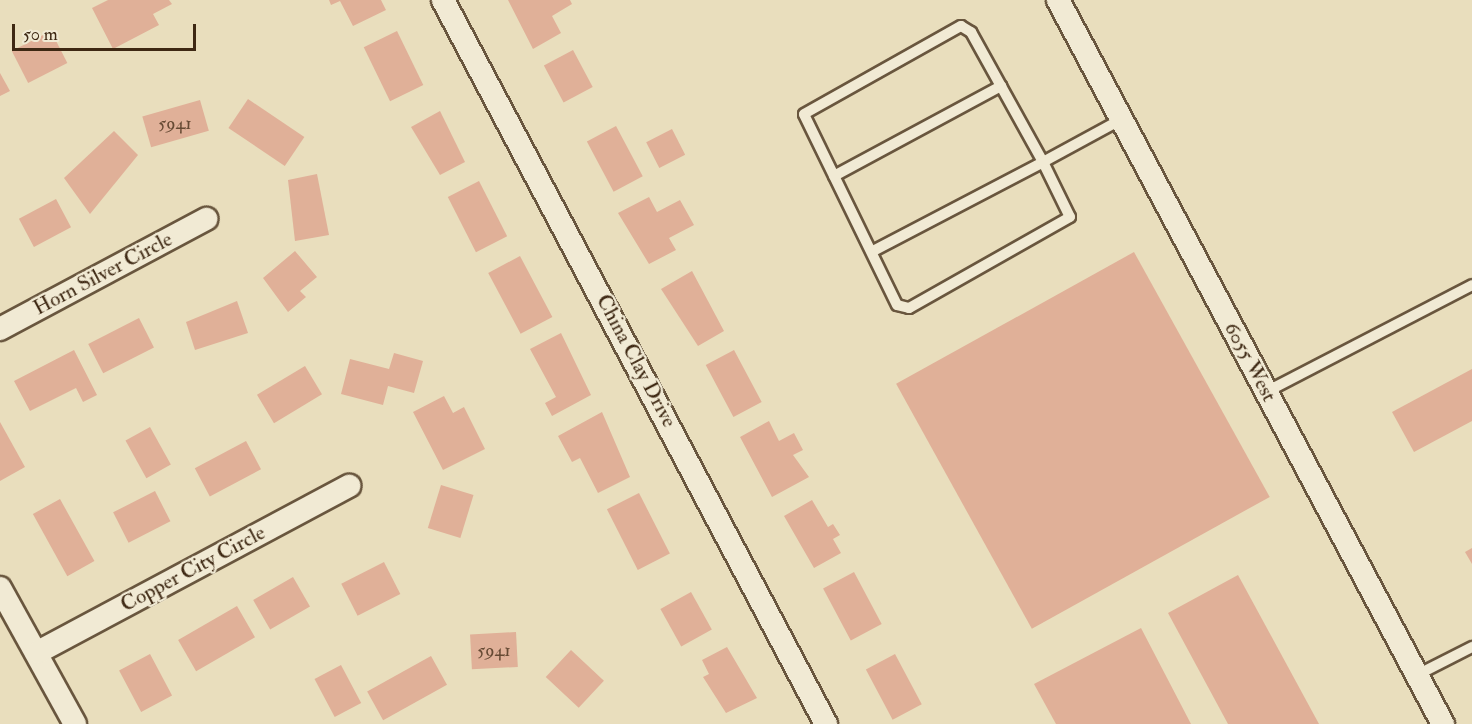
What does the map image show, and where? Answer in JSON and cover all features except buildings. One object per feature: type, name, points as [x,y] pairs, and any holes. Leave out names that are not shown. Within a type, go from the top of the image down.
[{"type":"street","name":"China Clay Drive","points":[[443,0],[826,724]]},
{"type":"street","name":"6055 West","points":[[1058,0],[1443,724]]},
{"type":"street","name":"Horn Silver Circle","points":[[0,329],[206,219]]},
{"type":"street","name":"Copper City Circle","points":[[38,652],[349,486]]},
{"type":"street","points":[[0,588],[38,652],[75,724]]},
{"type":"lane","points":[[962,26],[971,32],[1043,162],[1070,212],[1067,221],[909,308],[897,305],[873,262],[875,250],[834,176],[804,114],[962,26]]},
{"type":"lane","points":[[834,176],[1001,86]]},
{"type":"lane","points":[[875,250],[1122,119]]},
{"type":"lane","points":[[1266,392],[1472,285]]},
{"type":"lane","points":[[1417,675],[1472,647]]}]
